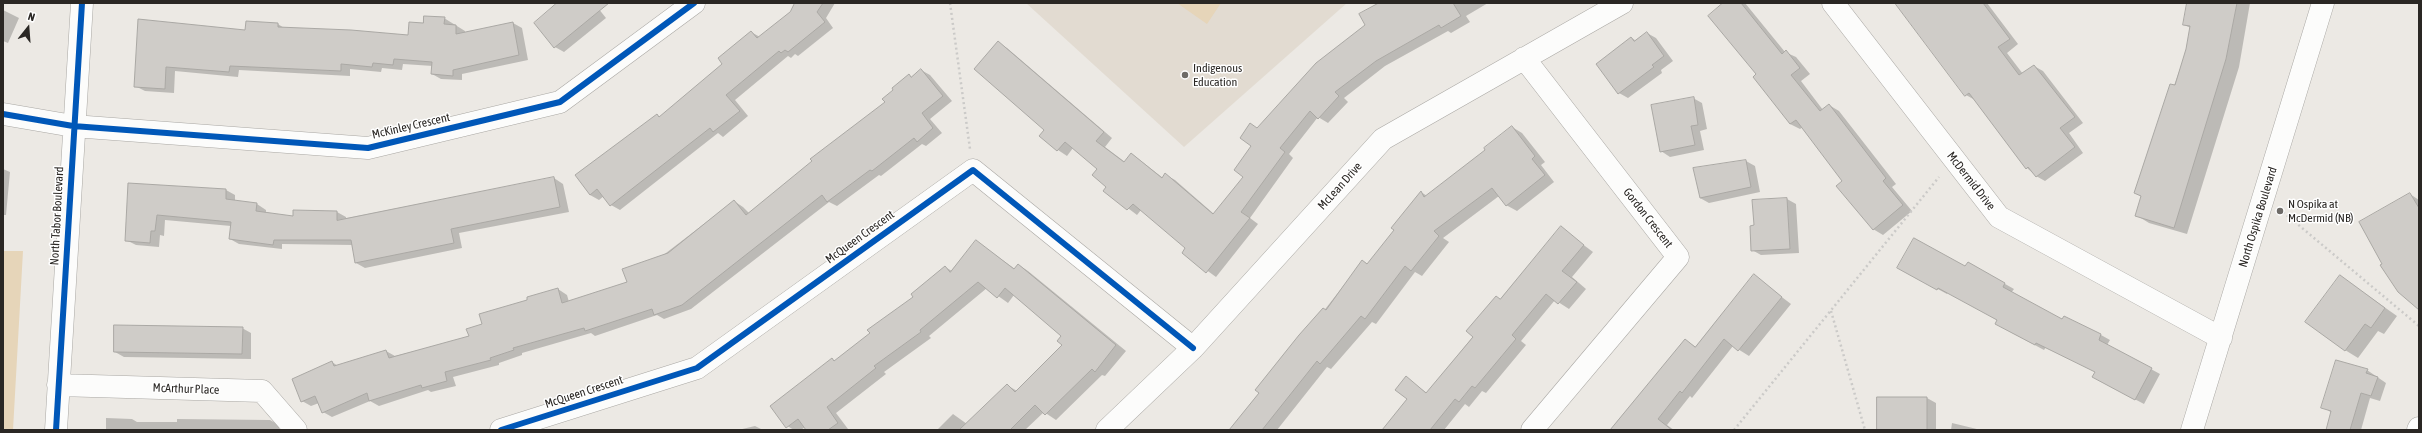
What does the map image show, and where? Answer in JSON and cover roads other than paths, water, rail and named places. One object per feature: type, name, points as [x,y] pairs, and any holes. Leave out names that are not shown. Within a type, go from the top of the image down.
[{"type":"street","name":"North Tabor Boulevard","points":[[56,430],[73,126],[82,3]]},
{"type":"street","name":"McKinley Crescent","points":[[3,114],[73,126],[368,148],[560,102],[694,3]]},
{"type":"street","name":"McLean Drive","points":[[1107,430],[1193,348],[1383,139],[1622,3]]},
{"type":"street","name":"McDermid Drive","points":[[1833,3],[1999,217],[2221,338]]},
{"type":"street","name":"North Ospika Boulevard","points":[[2192,430],[2323,3]]},
{"type":"street","name":"Gordon Crescent","points":[[1524,58],[1678,257],[1532,430]]},
{"type":"street","name":"McQueen Crescent","points":[[501,430],[697,368],[973,170],[1193,348]]},
{"type":"street","name":"McArthur Place","points":[[58,385],[262,391],[296,430]]},
{"type":"place","name":"Indigenous Education","points":[[1185,75]]},
{"type":"place","name":"N Ospika at McDermid (NB)","points":[[2280,211]]}]
